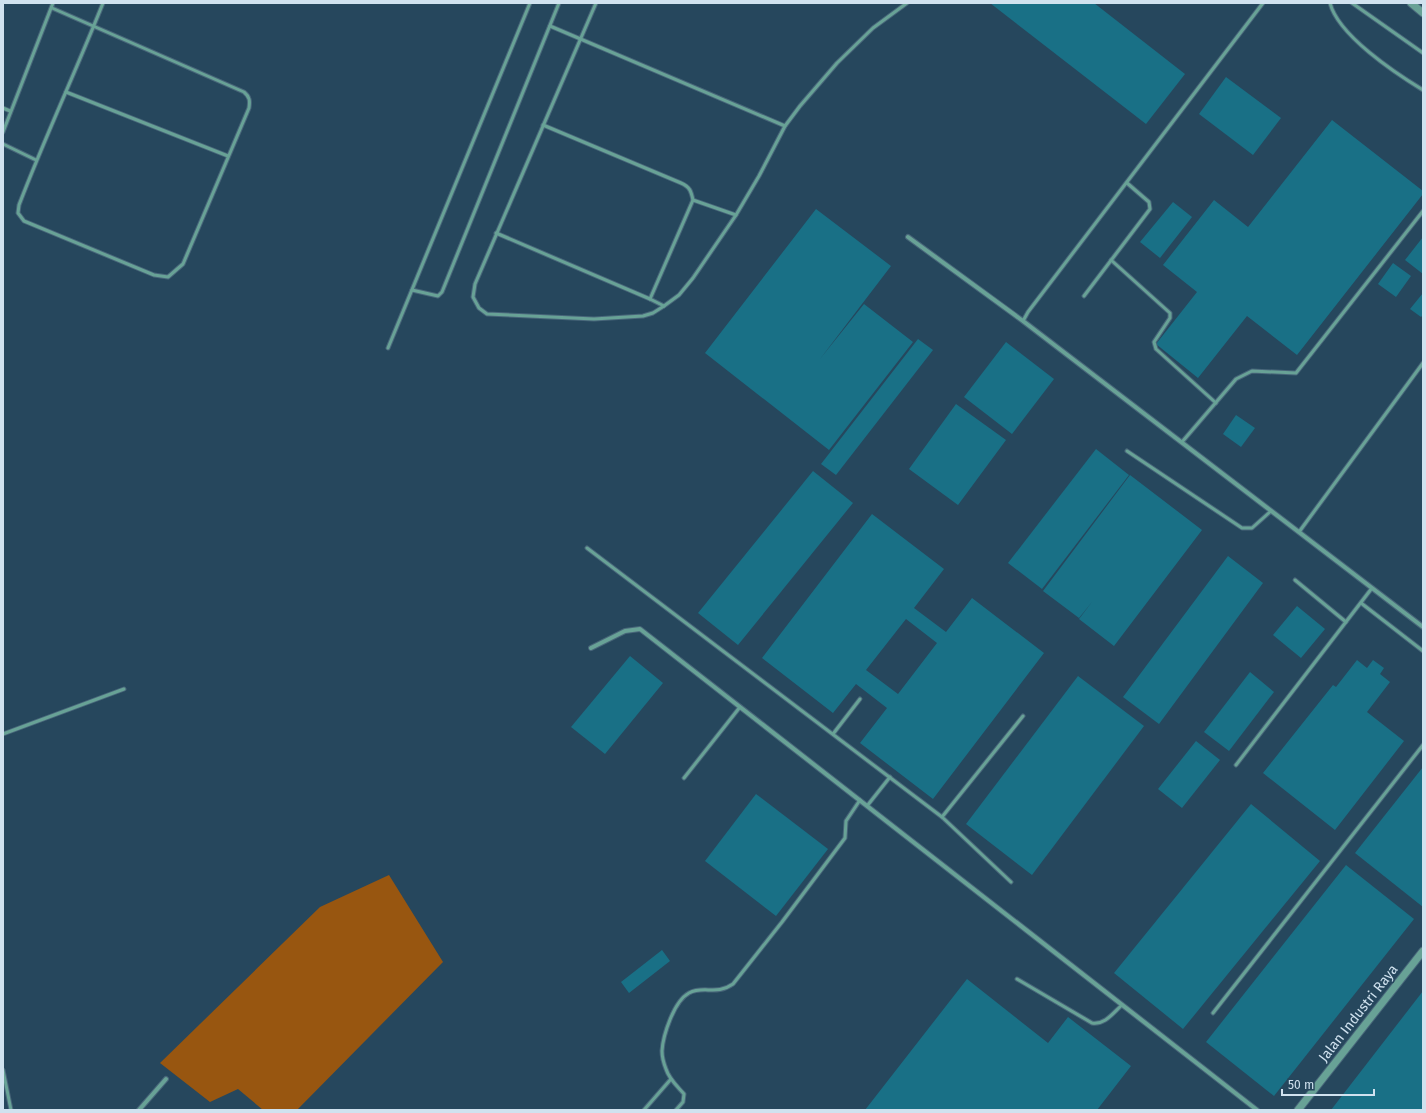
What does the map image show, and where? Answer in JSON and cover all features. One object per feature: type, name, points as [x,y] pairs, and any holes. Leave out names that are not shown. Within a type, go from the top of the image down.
[{"type":"street","points":[[1410,3],[1423,13]]},
{"type":"street","points":[[908,237],[1023,321],[1423,627]]},
{"type":"street","points":[[591,648],[625,632],[640,629],[1257,1110]]},
{"type":"street","name":"Jalan Industri Raya","points":[[1298,1110],[1423,951]]},
{"type":"street","points":[[139,1110],[166,1079]]},
{"type":"lane","points":[[3,132],[53,3]]},
{"type":"lane","points":[[52,8],[94,26],[244,92],[249,97],[249,108],[183,264],[168,277],[154,275],[24,221],[18,213],[19,206],[36,160],[66,92],[94,26],[103,3]]},
{"type":"lane","points":[[388,348],[530,3]]},
{"type":"lane","points":[[412,290],[438,296],[442,292],[559,3]]},
{"type":"lane","points":[[596,3],[579,39],[475,284],[472,298],[479,308],[487,314],[594,319],[643,316],[653,313],[679,295],[693,278],[736,215],[759,176],[785,126],[800,106],[837,63],[873,28],[907,3]]},
{"type":"lane","points":[[1023,321],[1028,312],[1263,3]]},
{"type":"lane","points":[[1330,3],[1332,10],[1348,34],[1399,76],[1423,90]]},
{"type":"lane","points":[[1352,3],[1423,53]]},
{"type":"lane","points":[[550,26],[785,126]]},
{"type":"lane","points":[[66,92],[228,156]]},
{"type":"lane","points":[[3,108],[10,111]]},
{"type":"lane","points":[[543,125],[688,186],[691,190],[693,200],[650,299]]},
{"type":"lane","points":[[3,144],[36,160]]},
{"type":"lane","points":[[1084,296],[1150,209],[1149,202],[1127,183]]},
{"type":"lane","points":[[693,200],[736,215]]},
{"type":"lane","points":[[1182,442],[1236,379],[1252,371],[1296,373],[1423,211]]},
{"type":"lane","points":[[496,233],[664,306]]},
{"type":"lane","points":[[1111,260],[1170,313],[1170,318],[1154,342],[1156,349],[1216,403]]},
{"type":"lane","points":[[1299,532],[1423,364]]},
{"type":"lane","points":[[1126,451],[1242,528],[1252,528],[1271,511]]},
{"type":"lane","points":[[587,548],[942,817],[1011,882]]},
{"type":"lane","points":[[1295,580],[1346,622]]},
{"type":"lane","points":[[1236,764],[1372,588]]},
{"type":"lane","points":[[1361,603],[1423,651]]},
{"type":"lane","points":[[3,734],[124,689]]},
{"type":"lane","points":[[833,734],[860,699]]},
{"type":"lane","points":[[684,778],[740,707]]},
{"type":"lane","points":[[942,817],[1023,716]]},
{"type":"lane","points":[[1213,1013],[1423,745]]},
{"type":"lane","points":[[867,806],[890,777]]},
{"type":"lane","points":[[676,1110],[683,1102],[684,1094],[671,1079],[666,1070],[662,1052],[667,1027],[671,1016],[688,993],[698,990],[726,989],[733,984],[846,838],[846,821],[860,800]]},
{"type":"lane","points":[[1017,979],[1092,1023],[1098,1024],[1105,1021],[1122,1005]]},
{"type":"lane","points":[[3,1070],[11,1110]]},
{"type":"lane","points":[[644,1110],[671,1079]]},
{"type":"shaded area","points":[[389,875],[443,962],[297,1110],[263,1110],[238,1089],[210,1102],[160,1063],[320,907]]},
{"type":"building","points":[[990,3],[1094,3],[1185,74],[1146,124]]},
{"type":"building","points":[[1226,77],[1281,118],[1253,155],[1199,114]]},
{"type":"building","points":[[1332,120],[1423,191],[1423,194],[1297,355],[1247,316],[1198,378],[1156,344],[1197,292],[1163,265],[1214,200],[1248,227]]},
{"type":"building","points":[[1173,202],[1192,217],[1160,258],[1140,242]]},
{"type":"building","points":[[816,209],[891,266],[820,359],[864,304],[913,342],[829,450],[705,353]]},
{"type":"building","points":[[1423,237],[1423,274],[1405,260]]},
{"type":"building","points":[[1393,263],[1411,276],[1396,297],[1378,284]]},
{"type":"building","points":[[1423,293],[1423,315],[1421,317],[1410,309]]},
{"type":"building","points":[[918,339],[933,350],[836,475],[821,464]]},
{"type":"building","points":[[1006,342],[1054,379],[1012,434],[964,397]]},
{"type":"building","points":[[956,404],[1006,440],[958,505],[909,469]]},
{"type":"building","points":[[1236,415],[1255,428],[1241,447],[1223,434]]},
{"type":"building","points":[[1096,449],[1129,475],[1042,589],[1008,563]]},
{"type":"building","points":[[813,471],[853,503],[738,645],[698,613]]},
{"type":"building","points":[[1130,475],[1202,530],[1114,646],[1079,619],[1092,602],[1079,618],[1043,591]]},
{"type":"building","points":[[872,514],[944,569],[914,608],[946,632],[972,598],[1044,653],[933,799],[860,743],[887,708],[856,684],[833,713],[762,658]],"holes":[[[906,619],[937,643],[898,694],[866,670]]]},
{"type":"building","points":[[1228,556],[1263,583],[1159,724],[1123,697]]},
{"type":"building","points":[[1297,606],[1325,629],[1301,658],[1273,635]]},
{"type":"building","points":[[630,656],[663,683],[605,754],[571,727]]},
{"type":"building","points":[[1357,660],[1367,668],[1373,660],[1384,668],[1380,674],[1390,682],[1367,712],[1404,741],[1335,830],[1263,773],[1333,685],[1336,687]]},
{"type":"building","points":[[1250,672],[1274,692],[1229,751],[1204,732]]},
{"type":"building","points":[[1078,676],[1144,726],[1032,875],[966,824]]},
{"type":"building","points":[[1196,741],[1220,760],[1182,808],[1158,789]]},
{"type":"building","points":[[1423,767],[1423,907],[1355,853]]},
{"type":"building","points":[[756,794],[828,849],[776,916],[705,861]]},
{"type":"building","points":[[1251,804],[1320,861],[1183,1029],[1114,973]]},
{"type":"building","points":[[1346,865],[1414,919],[1274,1096],[1206,1042]]},
{"type":"building","points":[[662,950],[670,961],[629,993],[621,982]]},
{"type":"building","points":[[967,979],[1048,1043],[1068,1017],[1131,1066],[1097,1110],[865,1110]]},
{"type":"building","points":[[1423,991],[1423,1110],[1331,1110]]}]
